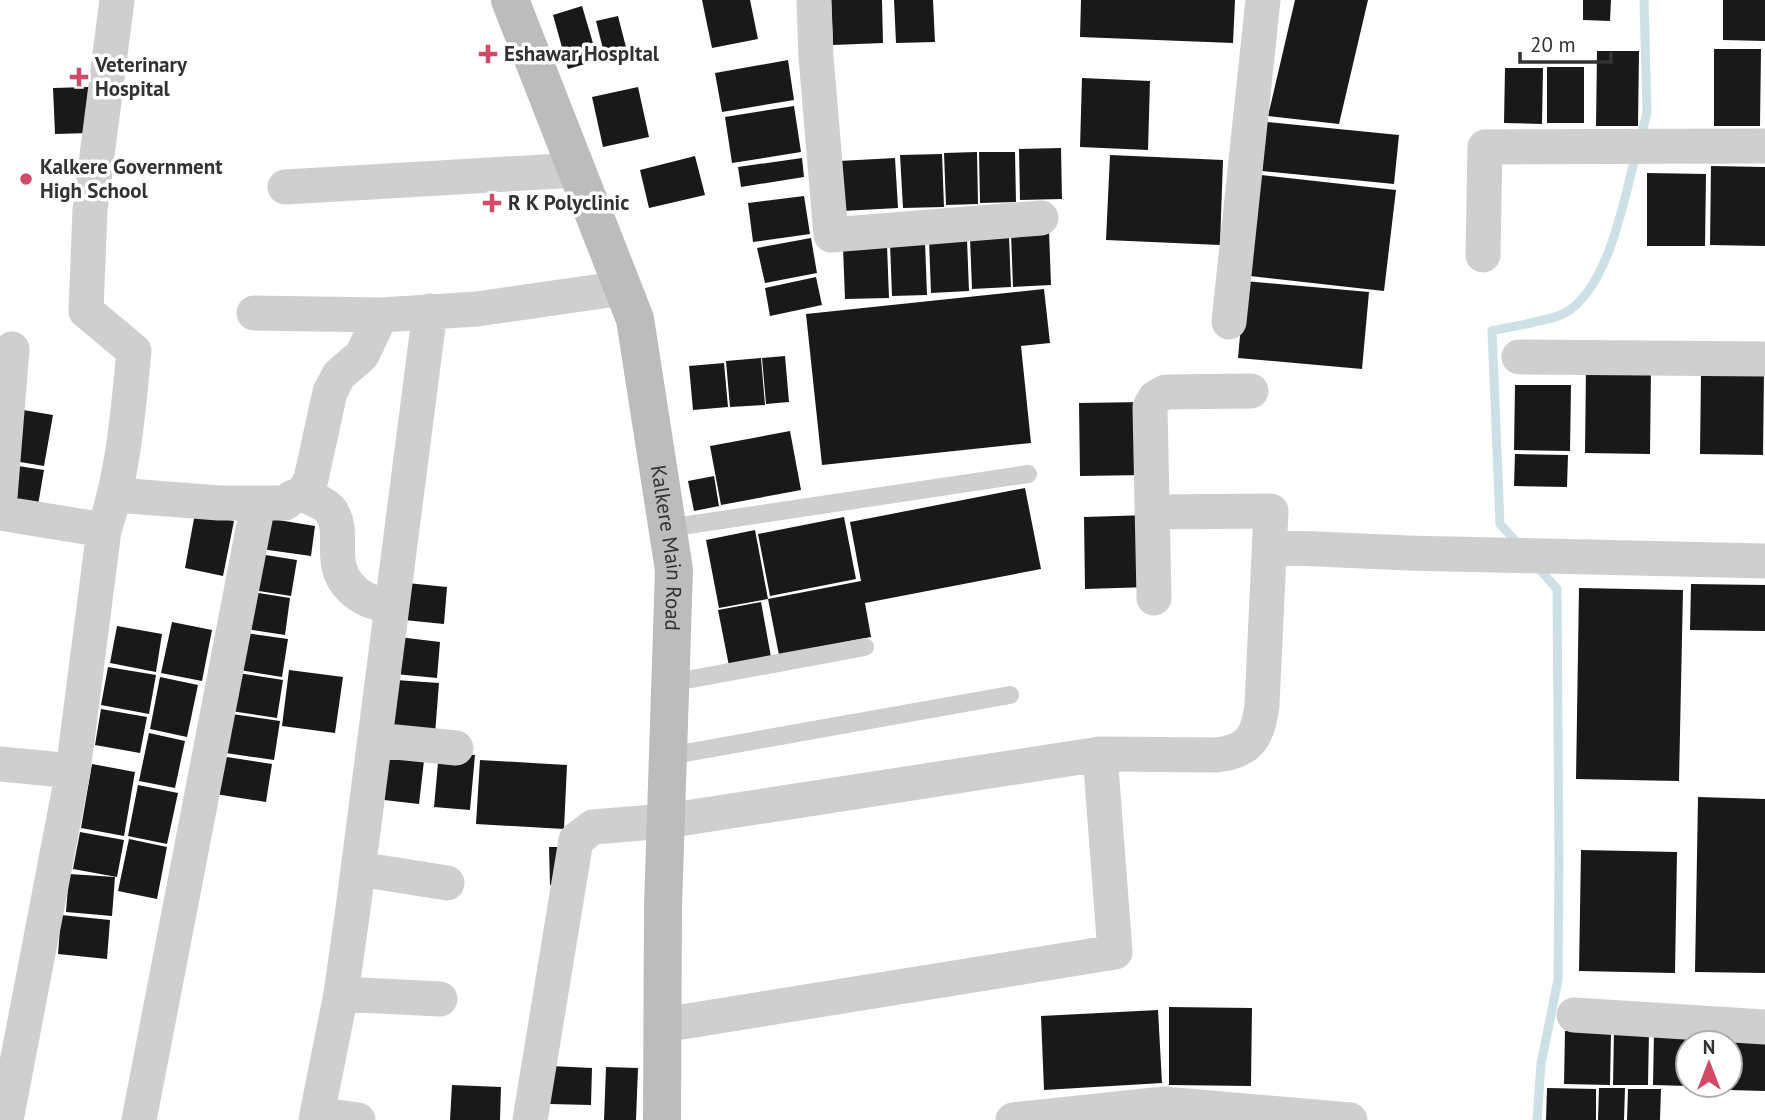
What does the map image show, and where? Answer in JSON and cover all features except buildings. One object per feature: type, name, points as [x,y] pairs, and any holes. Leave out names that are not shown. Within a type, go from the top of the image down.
[{"type":"street","points":[[6,1120],[73,771],[104,530],[116,495],[134,351],[86,311],[90,210],[117,0]]},
{"type":"street","name":"Kalkere Main Road","points":[[510,0],[635,319],[674,570],[666,821],[662,1120]]},
{"type":"street","points":[[814,0],[816,57],[831,235],[1041,218]]},
{"type":"street","points":[[1229,322],[1263,0]]},
{"type":"street","points":[[1483,255],[1485,147],[1765,146]]},
{"type":"street","points":[[285,187],[577,170]]},
{"type":"street","points":[[254,313],[381,315],[477,309],[623,288]]},
{"type":"street","points":[[358,1120],[316,1117],[341,994],[359,869],[430,311]]},
{"type":"street","points":[[303,494],[310,479],[330,392],[340,375],[362,355],[381,315]]},
{"type":"street","points":[[0,497],[12,349]]},
{"type":"street","points":[[1519,357],[1765,359]]},
{"type":"street","points":[[1154,598],[1150,407],[1155,398],[1165,392],[1251,391]]},
{"type":"street","points":[[116,495],[258,504],[285,503],[303,494],[330,510],[338,531],[338,562],[346,583],[360,596],[392,605]]},
{"type":"street","points":[[139,1120],[258,504]]},
{"type":"street","points":[[530,1120],[576,840],[593,827],[666,821],[1100,754],[1236,753],[1250,742],[1260,724],[1262,705],[1271,511],[1152,512]]},
{"type":"street","points":[[0,513],[104,530]]},
{"type":"street","points":[[1270,547],[1765,561]]},
{"type":"street","points":[[375,740],[456,748]]},
{"type":"street","points":[[663,1025],[1115,952],[1100,754]]},
{"type":"street","points":[[0,764],[73,771]]},
{"type":"street","points":[[359,869],[447,883]]},
{"type":"street","points":[[341,994],[440,999]]},
{"type":"street","points":[[1574,1015],[1765,1027]]},
{"type":"street","points":[[1013,1120],[1164,1112],[1350,1120]]},
{"type":"lane","points":[[668,528],[1028,474]]},
{"type":"lane","points":[[670,683],[864,647]]},
{"type":"lane","points":[[668,756],[1010,695]]},
{"type":"waterway","points":[[1640,140],[1647,113],[1644,0]]},
{"type":"waterway","points":[[1520,546],[1500,524],[1492,331],[1559,316],[1580,301],[1604,264],[1620,217],[1636,154]]},
{"type":"waterway","points":[[1536,565],[1557,589],[1559,861],[1558,980],[1541,1064],[1537,1120]]},
{"type":"place","name":"Eshawar HospItal","points":[[488,54]]},
{"type":"place","name":"Veterinary Hospital","points":[[79,77]]},
{"type":"place","name":"Kalkere Government High School","points":[[26,179]]},
{"type":"place","name":"R K Polyclinic","points":[[492,203]]}]
